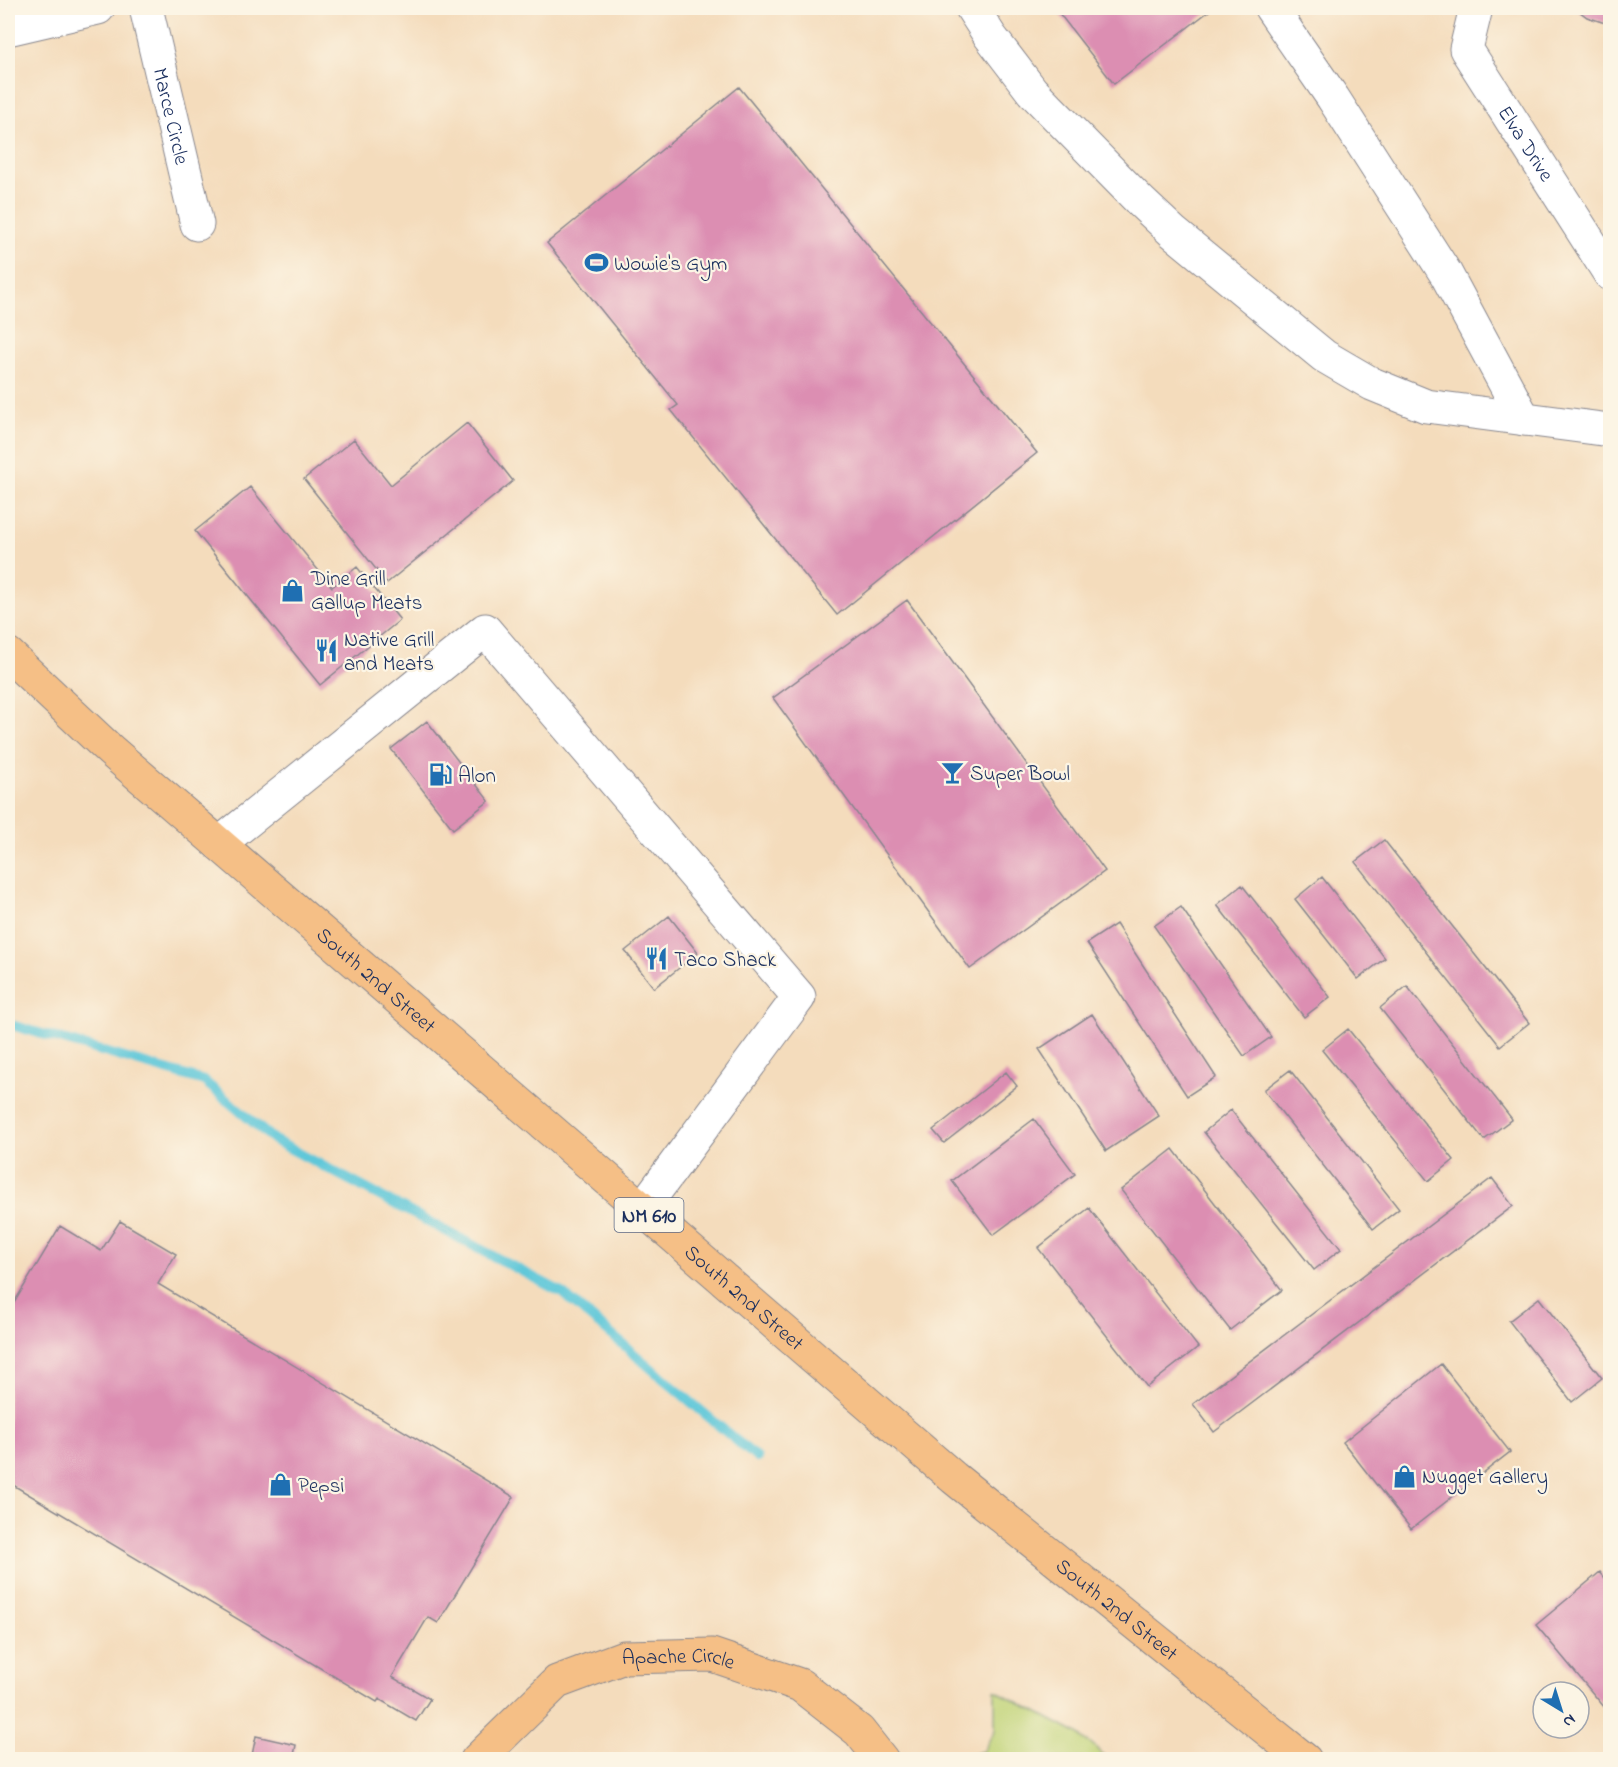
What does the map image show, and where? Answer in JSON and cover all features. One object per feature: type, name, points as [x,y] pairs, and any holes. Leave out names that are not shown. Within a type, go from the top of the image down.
[{"type":"main road","name":"South 2nd Street","points":[[8,654],[110,750],[954,1478],[1305,1760]]},
{"type":"main road","name":"Apache Circle","points":[[477,1760],[557,1682],[624,1658],[712,1654],[800,1685],[859,1731],[882,1760]]},
{"type":"street","points":[[8,29],[98,8]]},
{"type":"street","name":"Marce Circle","points":[[146,8],[197,224]]},
{"type":"street","points":[[972,8],[990,36],[1032,91],[1140,201],[1173,232],[1324,356],[1372,384],[1426,406],[1611,430]]},
{"type":"street","points":[[1271,8],[1333,98],[1446,274],[1524,419]]},
{"type":"street","name":"Elva Drive","points":[[1476,8],[1466,49],[1611,274]]},
{"type":"street","points":[[219,844],[485,630],[799,997],[642,1209]]},
{"type":"green space","points":[[995,1690],[1078,1734],[1109,1759],[959,1759],[983,1751],[995,1730]]},
{"type":"building","points":[[1055,8],[1213,8],[1114,84]]},
{"type":"building","points":[[1575,8],[1610,8],[1610,23],[1587,17]]},
{"type":"building","points":[[739,87],[1037,453],[837,615],[671,410],[678,405],[547,243]]},
{"type":"building","points":[[467,423],[513,481],[387,583],[304,479],[354,439],[391,485]]},
{"type":"building","points":[[250,487],[332,587],[357,567],[400,620],[320,685],[195,531]]},
{"type":"building","points":[[907,600],[1105,871],[970,969],[773,698]]},
{"type":"building","name":"Alon","points":[[427,721],[489,801],[453,829],[391,749]]},
{"type":"building","points":[[1384,840],[1529,1023],[1500,1046],[1355,862]]},
{"type":"building","points":[[1322,877],[1385,958],[1358,979],[1295,899]]},
{"type":"building","points":[[1242,885],[1330,997],[1304,1017],[1217,905]]},
{"type":"building","points":[[1181,907],[1271,1037],[1244,1056],[1154,926]]},
{"type":"building","points":[[669,916],[698,953],[654,988],[625,951]]},
{"type":"building","points":[[1116,924],[1216,1077],[1187,1096],[1087,943]]},
{"type":"building","points":[[1407,986],[1512,1119],[1484,1140],[1380,1008]]},
{"type":"building","points":[[1092,1014],[1159,1116],[1106,1151],[1039,1049]]},
{"type":"building","points":[[1348,1029],[1454,1160],[1428,1181],[1322,1050]]},
{"type":"building","points":[[1290,1070],[1399,1209],[1373,1229],[1264,1090]]},
{"type":"building","points":[[1006,1072],[1017,1086],[944,1143],[933,1130]]},
{"type":"building","points":[[1231,1110],[1341,1249],[1314,1270],[1204,1132]]},
{"type":"building","points":[[1034,1119],[1075,1174],[993,1235],[952,1181]]},
{"type":"building","points":[[1173,1149],[1282,1290],[1230,1330],[1121,1190]]},
{"type":"building","points":[[1492,1178],[1513,1206],[1214,1432],[1193,1404]]},
{"type":"building","points":[[1089,1208],[1198,1347],[1147,1387],[1038,1248]]},
{"type":"building","points":[[120,1221],[176,1254],[158,1284],[514,1497],[438,1623],[428,1617],[392,1677],[430,1699],[416,1721],[379,1699],[377,1702],[8,1482],[8,1313],[60,1226],[101,1251]]},
{"type":"building","points":[[1539,1298],[1602,1378],[1572,1402],[1509,1321]]},
{"type":"building","points":[[1441,1364],[1510,1452],[1411,1529],[1343,1442]]},
{"type":"building","points":[[1600,1572],[1610,1584],[1610,1714],[1591,1691],[1591,1680],[1582,1680],[1536,1625]]},
{"type":"building","points":[[256,1736],[296,1745],[293,1760],[251,1760]]},
{"type":"waterway","points":[[8,1024],[204,1081],[274,1140],[561,1292],[757,1458]]},
{"type":"place","name":"Wowie's Gym","points":[[596,263]]},
{"type":"place","name":"Dine Grill Gallup Meats","points":[[293,590]]},
{"type":"place","name":"Native Grill and Meats","points":[[326,651]]},
{"type":"place","name":"Super Bowl","points":[[952,773]]},
{"type":"place","name":"Alon","points":[[440,775]]},
{"type":"place","name":"Taco Shack","points":[[656,959]]},
{"type":"place","name":"Nugget Gallery","points":[[1404,1476]]},
{"type":"place","name":"Pepsi","points":[[280,1485]]}]
